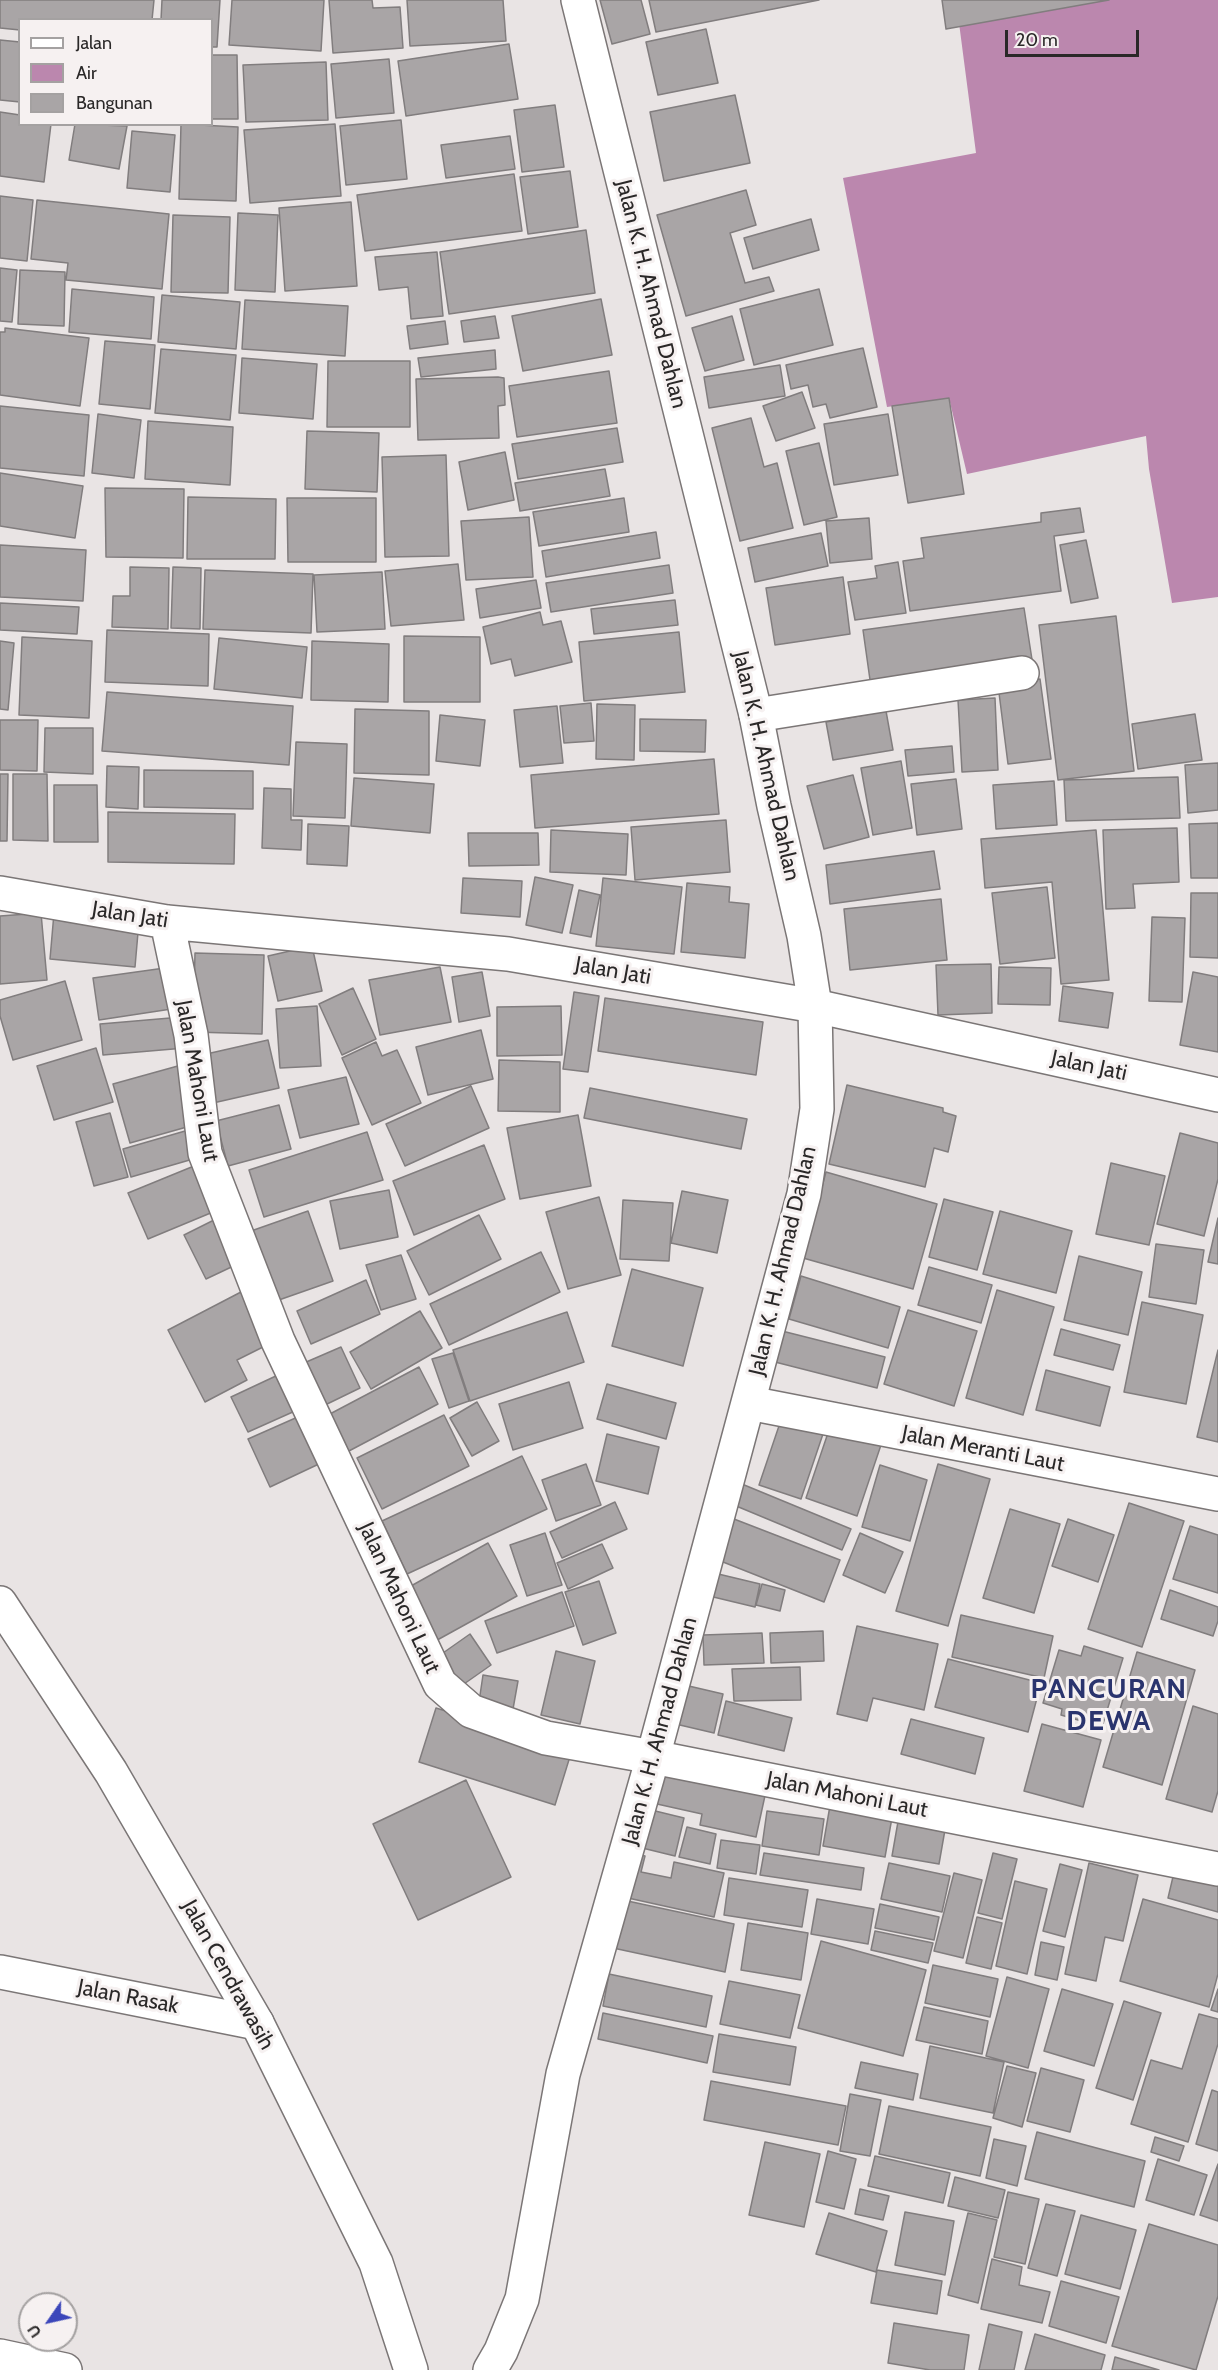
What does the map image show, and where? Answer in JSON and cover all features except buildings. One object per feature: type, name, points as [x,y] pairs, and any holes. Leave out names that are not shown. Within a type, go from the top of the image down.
[{"type":"main road","name":"Jalan K. H. Ahmad Dahlan","points":[[490,2370],[501,2352],[522,2299],[563,2074],[653,1757],[749,1403],[804,1194],[817,1109],[815,1006],[804,936],[756,716],[578,0]]},
{"type":"main road","points":[[756,716],[1022,673]]},
{"type":"main road","name":"Jalan Jati","points":[[0,894],[166,922],[508,954],[815,1006],[1218,1095]]},
{"type":"main road","name":"Jalan Mahoni Laut","points":[[166,922],[191,1035],[205,1153],[278,1341],[440,1684],[471,1711],[546,1738],[653,1757],[1218,1869]]},
{"type":"main road","name":"Jalan Meranti Laut","points":[[749,1403],[1218,1494]]},
{"type":"main road","name":"Jalan Cendrawasih","points":[[4,1616],[111,1772],[257,2023],[376,2263],[411,2370]]},
{"type":"main road","name":"Jalan Rasak","points":[[0,1972],[257,2023]]},
{"type":"main road","points":[[0,2356],[65,2370]]},
{"type":"water","points":[[956,0],[1218,0],[1218,597],[1172,603],[1149,469],[1146,436],[967,474],[949,398],[887,407],[843,178],[976,153]]},
{"type":"district","name":"PANCURAN DEWA","points":[[1109,1706]]}]
